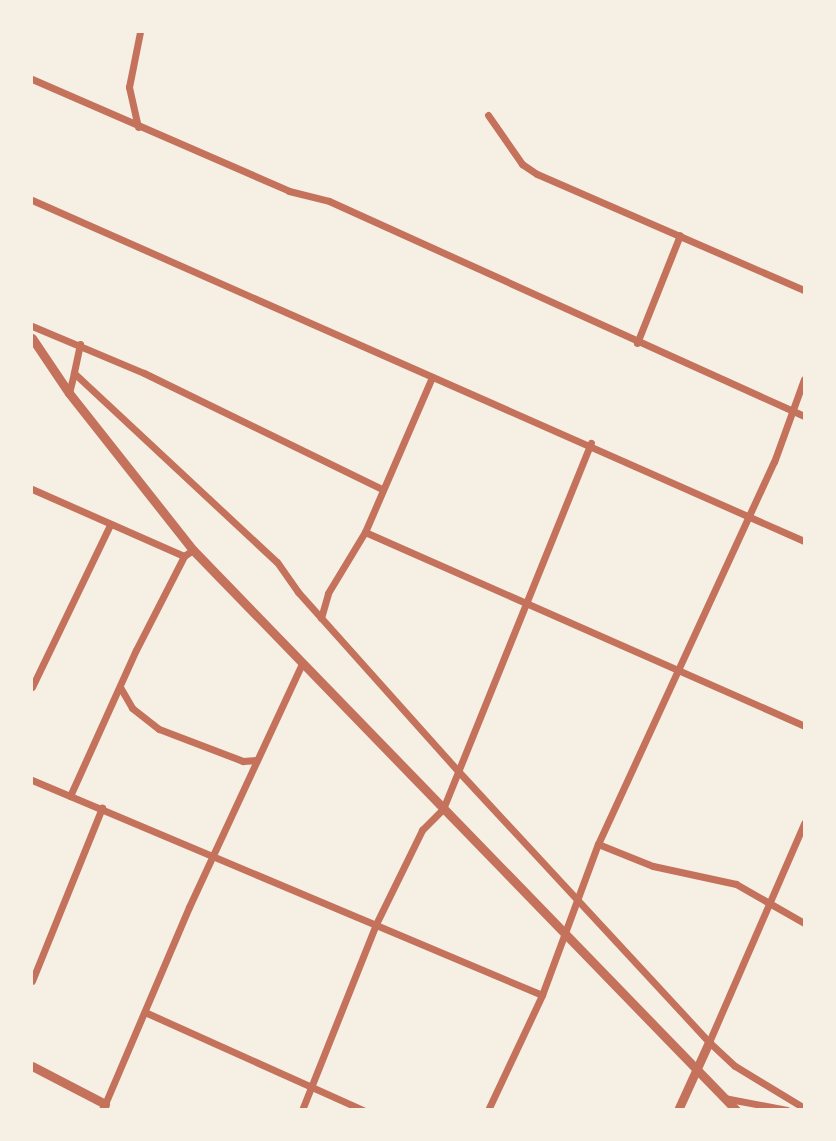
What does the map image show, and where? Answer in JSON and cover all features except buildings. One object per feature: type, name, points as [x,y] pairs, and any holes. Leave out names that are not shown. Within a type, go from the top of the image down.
[{"type":"street","points":[[138,127],[129,88],[140,32]]},
{"type":"street","points":[[32,79],[289,191],[329,201],[637,343],[804,416]]},
{"type":"street","points":[[488,115],[522,164],[537,174],[804,290]]},
{"type":"street","points":[[32,200],[432,377],[591,443],[804,541]]},
{"type":"street","points":[[637,343],[681,236]]},
{"type":"street","points":[[32,326],[80,344],[382,489]]},
{"type":"street","points":[[32,338],[69,393],[188,553],[443,809],[695,1071],[736,1110]]},
{"type":"street","points":[[69,393],[80,344]]},
{"type":"street","points":[[74,373],[265,549],[321,618],[458,772],[709,1042],[736,1066],[804,1108]]},
{"type":"street","points":[[321,618],[328,593],[365,532],[432,377]]},
{"type":"street","points":[[488,1110],[542,995],[598,844],[676,667],[774,462],[804,379]]},
{"type":"street","points":[[302,1110],[376,925],[422,830],[443,809],[530,602],[591,443]]},
{"type":"street","points":[[32,499],[34,490],[110,525],[188,553]]},
{"type":"street","points":[[32,687],[110,525]]},
{"type":"street","points":[[365,532],[530,602],[804,726]]},
{"type":"street","points":[[70,796],[120,687],[188,553]]},
{"type":"street","points":[[32,1066],[104,1107],[147,1013],[212,856],[301,666]]},
{"type":"street","points":[[120,687],[132,708],[159,729],[243,761],[257,760]]},
{"type":"street","points":[[32,780],[542,995]]},
{"type":"street","points":[[32,981],[102,808]]},
{"type":"street","points":[[678,1110],[770,906],[804,823]]},
{"type":"street","points":[[598,844],[653,866],[736,884],[770,906],[804,923]]},
{"type":"street","points":[[147,1013],[363,1110]]},
{"type":"street","points":[[724,1098],[787,1110]]}]
